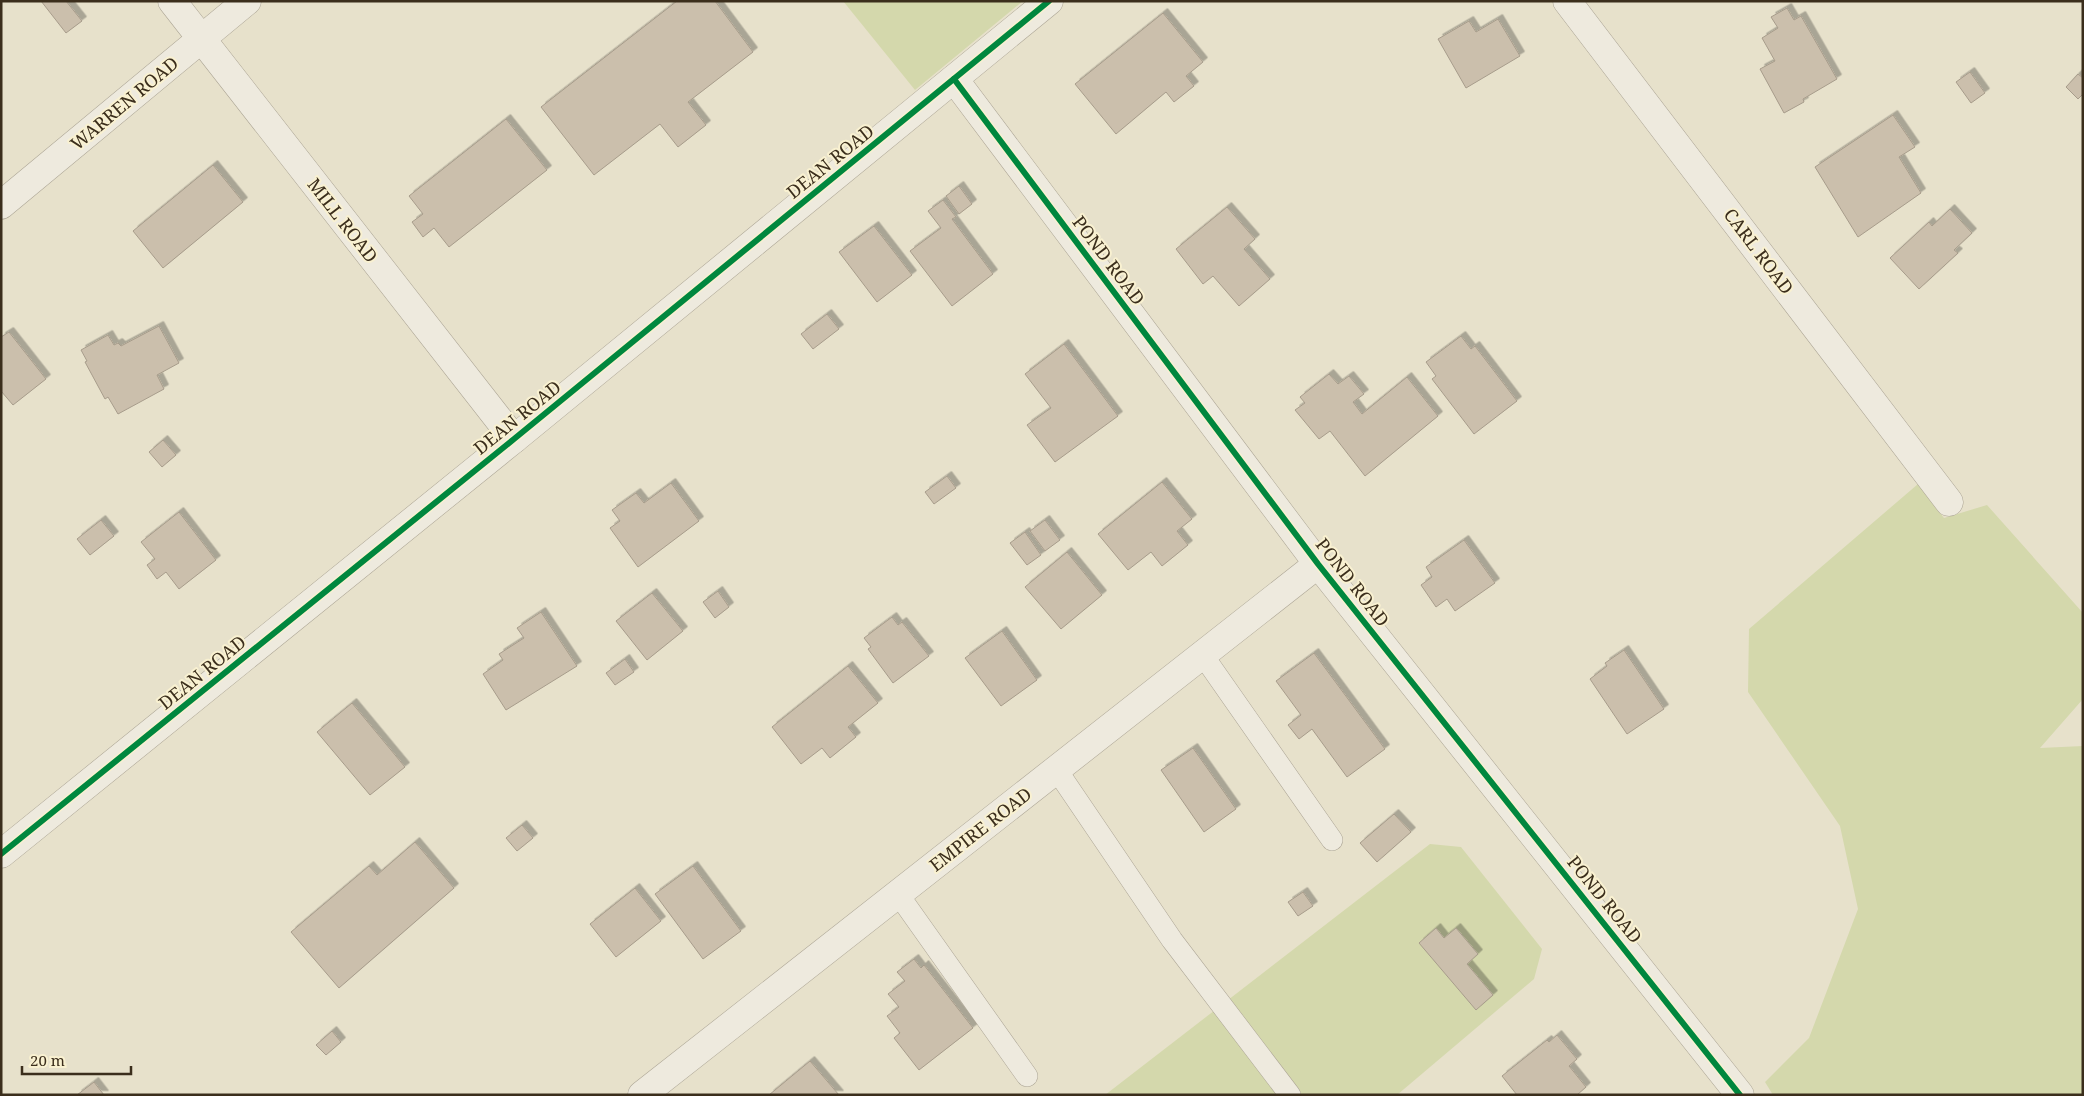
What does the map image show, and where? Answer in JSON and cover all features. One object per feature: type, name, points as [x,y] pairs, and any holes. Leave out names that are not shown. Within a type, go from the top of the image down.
[{"type":"street","name":"MILL ROAD","points":[[172,1],[514,439]]},
{"type":"street","name":"WARREN ROAD","points":[[1,205],[248,1]]},
{"type":"street","name":"DEAN ROAD","points":[[1,854],[514,439],[1049,1]]},
{"type":"street","name":"CARL ROAD","points":[[1567,1],[1949,502]]},
{"type":"street","name":"POND ROAD","points":[[954,79],[1318,564],[1740,1095]]},
{"type":"street","name":"EMPIRE ROAD","points":[[642,1095],[1318,564]]},
{"type":"lane","points":[[1202,654],[1332,840]]},
{"type":"lane","points":[[1056,769],[1172,940],[1290,1095]]},
{"type":"lane","points":[[898,894],[1027,1076]]},
{"type":"green space","points":[[843,1],[1023,1],[915,90]]},
{"type":"green space","points":[[1918,484],[1944,518],[1987,505],[2083,613],[2083,699],[2040,748],[2083,746],[2083,1095],[1773,1095],[1765,1082],[1809,1038],[1858,909],[1840,826],[1748,692],[1749,629]]},
{"type":"green space","points":[[1430,844],[1461,847],[1542,949],[1534,979],[1397,1095],[1105,1095]]},
{"type":"building","points":[[41,1],[66,1],[82,21],[66,33]]},
{"type":"building","points":[[677,1],[715,1],[753,52],[688,102],[706,125],[678,147],[660,124],[594,175],[541,107]]},
{"type":"building","points":[[1787,8],[1794,20],[1801,16],[1837,79],[1803,99],[1804,102],[1784,113],[1760,69],[1775,61],[1762,38],[1778,28],[1771,17]]},
{"type":"building","points":[[1163,13],[1203,62],[1186,76],[1194,86],[1174,102],[1166,92],[1116,134],[1075,84]]},
{"type":"building","points":[[1498,19],[1520,56],[1466,88],[1438,39],[1469,21],[1476,32]]},
{"type":"building","points":[[1970,72],[1985,93],[1971,103],[1956,82]]},
{"type":"building","points":[[2078,74],[2083,78],[2083,94],[2078,99],[2066,87]]},
{"type":"building","points":[[1893,115],[1915,147],[1899,157],[1921,193],[1858,237],[1815,167]]},
{"type":"building","points":[[506,119],[547,170],[449,247],[434,228],[423,237],[412,222],[423,214],[409,196]]},
{"type":"building","points":[[213,165],[243,202],[163,268],[133,231]]},
{"type":"building","points":[[959,186],[972,204],[959,214],[946,196]]},
{"type":"building","points":[[943,200],[956,217],[952,219],[993,274],[952,306],[910,251],[941,228],[928,211]]},
{"type":"building","points":[[1227,207],[1255,239],[1244,249],[1270,279],[1239,306],[1213,276],[1203,284],[1176,249]]},
{"type":"building","points":[[1950,209],[1972,233],[1954,250],[1958,253],[1919,289],[1890,258],[1929,222],[1932,226]]},
{"type":"building","points":[[874,226],[912,275],[877,302],[839,252]]},
{"type":"building","points":[[827,314],[839,329],[813,349],[801,334]]},
{"type":"building","points":[[159,326],[179,363],[157,375],[164,389],[118,414],[108,397],[105,399],[85,362],[87,361],[81,350],[108,335],[114,345],[118,343],[121,346]]},
{"type":"building","points":[[9,332],[46,379],[13,405],[1,391],[1,337]]},
{"type":"building","points":[[1461,336],[1471,349],[1475,346],[1517,401],[1474,434],[1432,379],[1436,376],[1426,362]]},
{"type":"building","points":[[1064,344],[1118,416],[1055,462],[1027,425],[1051,408],[1025,374]]},
{"type":"building","points":[[1329,374],[1338,384],[1349,376],[1364,394],[1353,402],[1362,414],[1407,377],[1438,416],[1365,476],[1330,431],[1319,439],[1295,410],[1305,403],[1300,397]]},
{"type":"building","points":[[163,440],[176,455],[162,467],[149,452]]},
{"type":"building","points":[[947,476],[956,488],[934,504],[925,492]]},
{"type":"building","points":[[1162,482],[1192,519],[1177,531],[1188,545],[1162,566],[1151,552],[1128,570],[1098,534]]},
{"type":"building","points":[[671,483],[699,521],[638,567],[610,528],[620,521],[612,510],[636,493],[644,503]]},
{"type":"building","points":[[179,512],[216,560],[179,589],[166,572],[157,579],[147,565],[155,559],[141,542]]},
{"type":"building","points":[[101,520],[114,536],[90,555],[77,539]]},
{"type":"building","points":[[1045,520],[1060,540],[1045,551],[1030,531]]},
{"type":"building","points":[[1025,532],[1041,555],[1027,565],[1010,543]]},
{"type":"building","points":[[1464,540],[1495,583],[1455,611],[1447,599],[1436,607],[1421,585],[1432,577],[1426,567]]},
{"type":"building","points":[[1067,552],[1102,595],[1061,629],[1025,587]]},
{"type":"building","points":[[718,591],[729,607],[715,618],[703,602]]},
{"type":"building","points":[[652,593],[683,631],[647,660],[616,621]]},
{"type":"building","points":[[541,612],[577,666],[506,710],[483,674],[503,660],[499,654],[524,638],[517,628]]},
{"type":"building","points":[[892,617],[898,625],[902,622],[929,656],[893,683],[868,649],[871,647],[864,638]]},
{"type":"building","points":[[1002,631],[1037,680],[1001,706],[965,658]]},
{"type":"building","points":[[1624,650],[1664,709],[1627,734],[1590,679],[1607,666],[1605,663]]},
{"type":"building","points":[[1314,653],[1385,749],[1347,777],[1312,729],[1299,739],[1288,725],[1301,715],[1276,681]]},
{"type":"building","points":[[625,659],[634,672],[615,685],[606,673]]},
{"type":"building","points":[[848,666],[878,703],[848,727],[856,737],[830,758],[822,748],[801,764],[772,727]]},
{"type":"building","points":[[352,703],[405,767],[370,795],[317,732]]},
{"type":"building","points":[[1193,748],[1236,809],[1204,832],[1161,770]]},
{"type":"building","points":[[1394,814],[1411,832],[1377,862],[1360,843]]},
{"type":"building","points":[[522,825],[533,838],[517,851],[506,838]]},
{"type":"building","points":[[415,842],[454,888],[339,988],[291,932],[369,866],[377,875]]},
{"type":"building","points":[[693,866],[741,931],[703,959],[655,894]]},
{"type":"building","points":[[635,888],[661,921],[616,957],[590,924]]},
{"type":"building","points":[[1303,892],[1313,906],[1298,916],[1288,902]]},
{"type":"building","points":[[1436,928],[1444,938],[1456,928],[1478,954],[1467,964],[1493,995],[1476,1010],[1419,943]]},
{"type":"building","points":[[914,959],[921,968],[924,965],[973,1028],[919,1070],[894,1038],[900,1033],[887,1016],[899,1007],[888,994],[905,981],[897,972]]},
{"type":"building","points":[[332,1031],[341,1042],[326,1055],[316,1045]]},
{"type":"building","points":[[1557,1035],[1577,1059],[1569,1066],[1586,1087],[1577,1095],[1517,1095],[1502,1076],[1547,1040],[1549,1042]]},
{"type":"building","points":[[810,1061],[839,1095],[769,1095]]},
{"type":"building","points":[[94,1082],[104,1095],[77,1095]]},
{"type":"cycle path","points":[[1,854],[514,439],[1049,1]]},
{"type":"cycle path","points":[[954,79],[1318,564],[1740,1095]]}]
